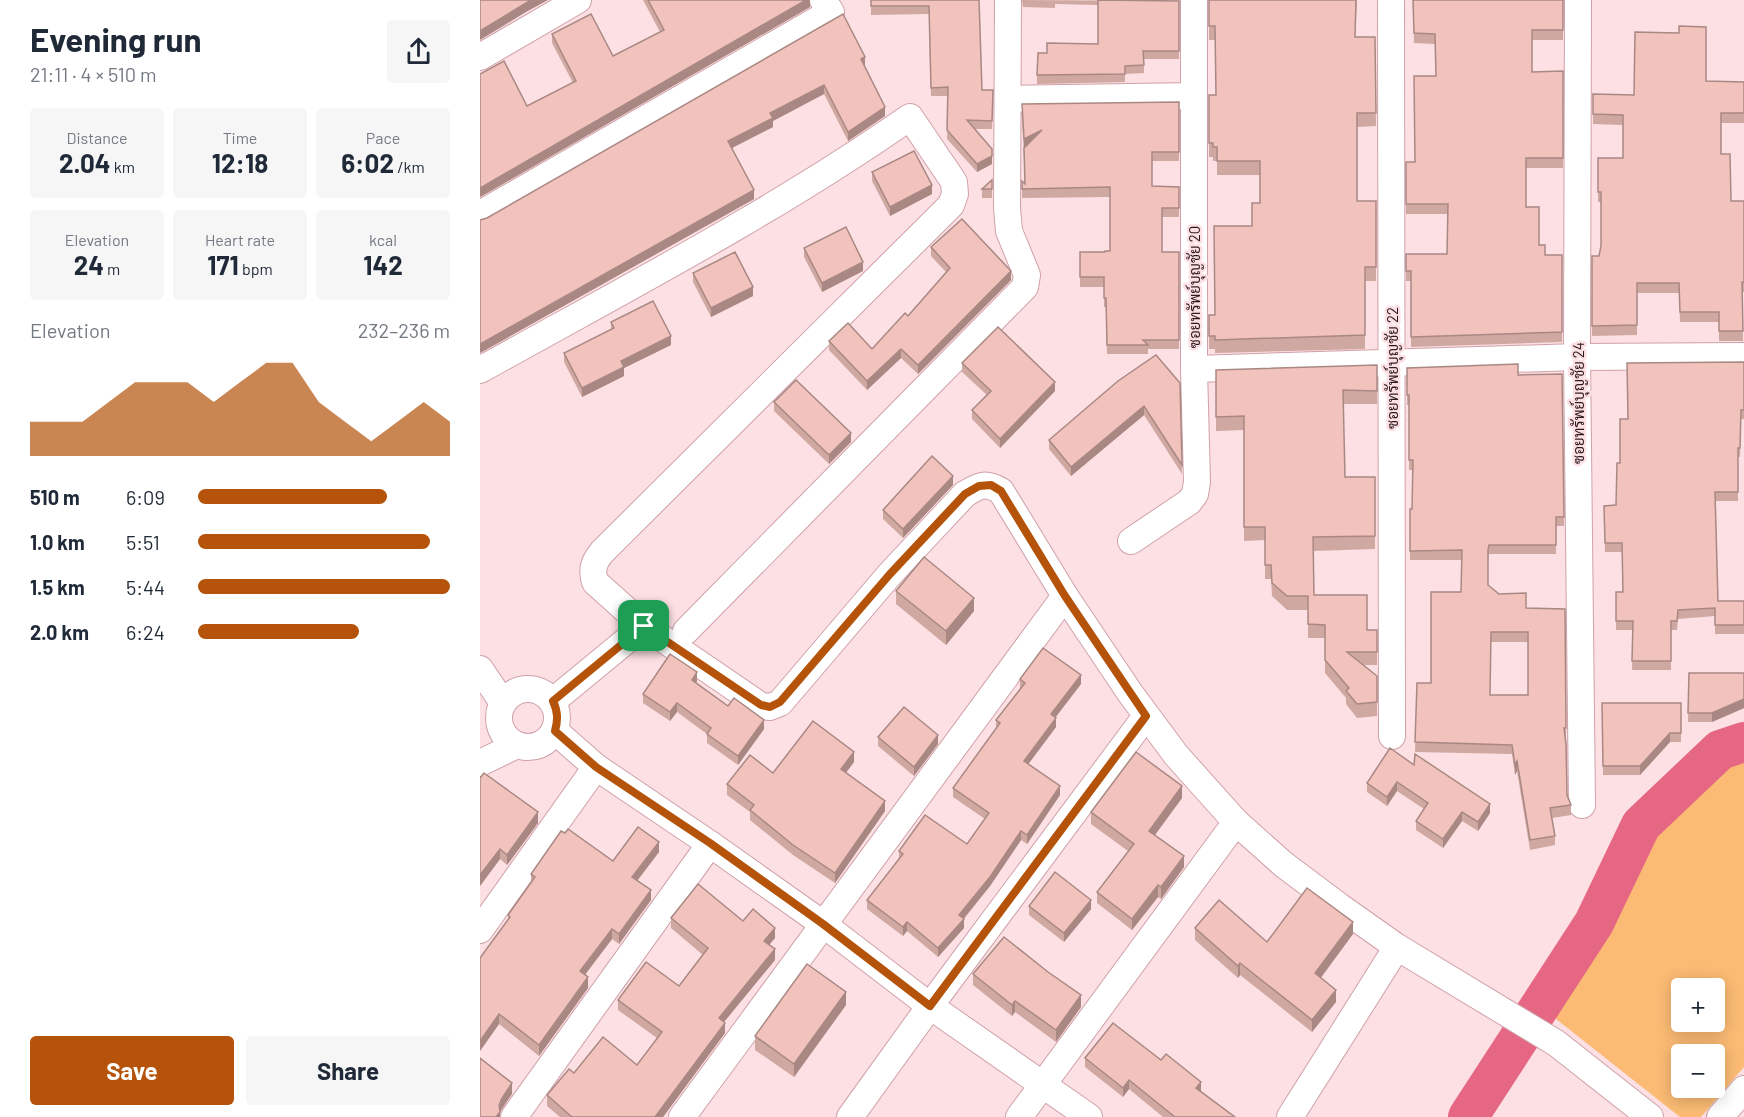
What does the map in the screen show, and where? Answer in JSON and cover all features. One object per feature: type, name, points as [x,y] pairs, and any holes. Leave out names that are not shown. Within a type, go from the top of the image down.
[{"type":"street","points":[[480,57],[578,0]]},
{"type":"street","points":[[480,214],[831,12],[823,0]]},
{"type":"street","points":[[686,631],[1025,287],[1028,275],[1009,231],[1007,208],[1008,0]]},
{"type":"street","name":"ซอยทรัพย์บุญชัย 20","points":[[1131,541],[1177,512],[1195,494],[1197,482],[1194,369],[1194,0]]},
{"type":"street","name":"ซอยทรัพย์บุญชัย 22","points":[[1391,0],[1392,736]]},
{"type":"street","name":"ซอยทรัพย์บุญชัย 24","points":[[1578,0],[1577,357],[1582,805]]},
{"type":"street","points":[[1008,99],[1194,96]]},
{"type":"street","points":[[480,370],[738,226],[871,144],[910,117],[954,182],[955,194],[951,205],[602,552],[594,562],[592,571],[595,582],[644,626],[761,705],[770,707],[780,702],[890,574],[965,494],[979,486],[991,485],[1001,491],[1065,596],[1146,716],[1176,755],[1236,822],[1283,864],[1397,946],[1556,1043],[1650,1117]]},
{"type":"street","points":[[1194,369],[1577,357],[1744,356]]},
{"type":"street","points":[[682,1117],[1065,596]]},
{"type":"street","points":[[553,701],[644,626]]},
{"type":"street","points":[[480,669],[494,719],[505,735],[517,745],[531,747],[545,742],[555,731],[558,721],[553,701],[542,692],[528,689],[514,693],[494,719]]},
{"type":"street","points":[[850,1117],[1146,716]]},
{"type":"street","points":[[555,731],[596,767],[710,843],[823,924],[930,1006],[1089,1117]]},
{"type":"street","points":[[480,763],[517,745]]},
{"type":"street","points":[[480,930],[596,767]]},
{"type":"street","points":[[1019,1117],[1236,822]]},
{"type":"street","points":[[514,1117],[710,843]]},
{"type":"street","points":[[1290,1117],[1397,946]]},
{"type":"street","points":[[1720,1117],[1744,1089]]},
{"type":"shaded area","points":[[1744,761],[1744,1067],[1725,1089],[1725,1044],[1671,1044],[1671,1098],[1717,1098],[1701,1117],[1680,1117],[1551,1015],[1651,837],[1707,775]]},
{"type":"building","points":[[480,0],[531,0],[480,31]]},
{"type":"building","points":[[648,0],[806,0],[480,188],[480,74],[504,61],[527,106],[576,81],[552,34],[591,14],[613,56],[664,30]]},
{"type":"building","points":[[871,0],[979,0],[982,90],[993,90],[992,121],[967,120],[992,149],[992,156],[977,164],[947,130],[948,87],[931,88],[929,6],[871,6]]},
{"type":"building","points":[[1098,0],[1179,1],[1179,51],[1143,51],[1144,65],[1125,66],[1125,74],[1037,75],[1038,53],[1047,53],[1047,43],[1098,44]]},
{"type":"building","points":[[1209,0],[1356,0],[1355,37],[1375,37],[1376,113],[1357,113],[1357,201],[1376,201],[1376,267],[1365,267],[1365,335],[1215,340],[1215,336],[1209,336],[1209,315],[1215,315],[1214,226],[1252,226],[1252,203],[1260,203],[1260,161],[1217,161],[1217,147],[1209,143],[1209,95],[1216,95],[1215,26],[1209,26]]},
{"type":"building","points":[[1413,0],[1563,0],[1563,30],[1532,30],[1532,72],[1563,71],[1563,158],[1526,158],[1526,207],[1539,207],[1539,245],[1545,245],[1545,255],[1562,255],[1562,332],[1411,337],[1411,271],[1406,271],[1406,254],[1447,254],[1448,204],[1406,204],[1406,162],[1415,162],[1414,76],[1436,76],[1435,34],[1414,33]]},
{"type":"building","points":[[843,14],[865,57],[861,59],[885,107],[848,132],[824,85],[770,113],[773,118],[728,141],[754,190],[480,344],[480,220]]},
{"type":"building","points":[[1679,26],[1706,27],[1706,81],[1744,82],[1744,113],[1721,113],[1721,154],[1730,154],[1731,201],[1744,201],[1743,331],[1719,331],[1719,312],[1680,312],[1679,283],[1637,283],[1637,325],[1592,326],[1592,256],[1599,256],[1601,246],[1601,192],[1598,192],[1598,158],[1623,158],[1623,115],[1593,114],[1593,94],[1634,95],[1635,32],[1679,33]]},
{"type":"building","points":[[1179,102],[1179,152],[1152,152],[1152,186],[1179,187],[1179,208],[1162,208],[1162,252],[1179,252],[1179,340],[1143,340],[1148,345],[1107,345],[1104,277],[1080,277],[1080,252],[1110,251],[1110,187],[1022,189],[1022,181],[1025,184],[1024,148],[1042,130],[1024,139],[1022,104]]},
{"type":"building","points":[[914,151],[932,185],[890,207],[872,172]]},
{"type":"building","points":[[992,180],[992,189],[982,189]]},
{"type":"building","points":[[962,219],[1011,271],[918,365],[901,349],[867,381],[829,341],[848,323],[872,349],[905,313],[908,316],[950,268],[931,247]]},
{"type":"building","points":[[846,227],[863,262],[822,283],[804,248]]},
{"type":"building","points":[[735,252],[753,287],[711,308],[693,273]]},
{"type":"building","points":[[653,301],[671,336],[621,361],[624,367],[582,388],[564,353],[614,328],[611,322]]},
{"type":"building","points":[[998,327],[1055,382],[1000,439],[972,410],[991,391],[962,363]]},
{"type":"building","points":[[1156,355],[1180,383],[1182,465],[1144,406],[1071,467],[1049,440],[1118,381]]},
{"type":"building","points":[[1744,362],[1744,410],[1741,410],[1740,448],[1738,448],[1738,492],[1715,492],[1718,601],[1744,601],[1744,625],[1715,625],[1715,608],[1678,610],[1677,621],[1671,621],[1671,661],[1632,661],[1633,621],[1616,621],[1616,592],[1623,592],[1622,543],[1605,543],[1604,506],[1616,505],[1617,463],[1620,463],[1620,419],[1628,419],[1627,363]]},
{"type":"building","points":[[1518,364],[1518,375],[1562,374],[1564,517],[1556,517],[1556,545],[1489,545],[1488,550],[1488,585],[1499,594],[1526,593],[1526,608],[1565,609],[1566,728],[1564,728],[1567,795],[1571,805],[1550,808],[1555,836],[1530,840],[1517,761],[1515,765],[1512,745],[1415,742],[1417,683],[1431,683],[1431,592],[1461,592],[1462,550],[1410,551],[1413,460],[1409,460],[1407,368]],"holes":[[[1491,632],[1528,632],[1528,695],[1490,695]]]},
{"type":"building","points":[[1377,365],[1377,391],[1343,390],[1345,477],[1375,477],[1375,536],[1313,537],[1314,595],[1367,595],[1367,630],[1377,630],[1377,652],[1347,652],[1377,676],[1377,702],[1357,704],[1346,691],[1349,688],[1325,660],[1325,625],[1308,624],[1308,596],[1287,596],[1272,583],[1271,565],[1265,565],[1265,527],[1244,527],[1244,416],[1216,417],[1216,370]]},
{"type":"building","points":[[796,380],[851,433],[829,455],[774,402]]},
{"type":"building","points":[[932,456],[953,476],[903,529],[883,510]]},
{"type":"building","points":[[924,557],[974,598],[946,631],[896,591]]},
{"type":"building","points":[[1043,648],[1081,675],[1051,714],[1056,718],[1024,761],[1060,786],[1027,835],[1021,831],[990,877],[959,915],[964,919],[938,948],[907,922],[903,927],[867,900],[903,854],[899,851],[925,815],[967,844],[989,813],[953,788],[1000,723],[996,720],[1025,683],[1020,679]]},
{"type":"building","points":[[670,654],[697,672],[692,680],[728,706],[734,698],[764,720],[738,756],[707,734],[711,728],[677,703],[670,712],[643,694]]},
{"type":"building","points":[[1689,673],[1744,673],[1744,699],[1712,713],[1688,713]]},
{"type":"building","points":[[1602,703],[1681,703],[1681,733],[1670,733],[1640,766],[1603,766]]},
{"type":"building","points":[[904,707],[938,735],[914,767],[878,737]]},
{"type":"building","points":[[813,721],[854,752],[841,769],[885,801],[835,873],[793,845],[750,810],[754,805],[727,784],[750,755],[773,773]]},
{"type":"building","points":[[1390,748],[1414,765],[1415,754],[1490,804],[1478,822],[1462,812],[1443,839],[1416,821],[1428,803],[1397,782],[1387,797],[1367,783]]},
{"type":"building","points":[[1136,752],[1182,786],[1149,831],[1184,856],[1161,887],[1158,885],[1132,919],[1097,892],[1134,844],[1091,812]]},
{"type":"building","points":[[484,773],[538,812],[507,855],[500,849],[480,875],[480,778]]},
{"type":"building","points":[[638,827],[659,842],[632,877],[651,890],[619,934],[612,929],[580,971],[588,977],[539,1045],[499,1014],[480,1041],[480,958],[510,917],[508,915],[535,877],[531,874],[561,831],[565,833],[568,829],[613,861]]},
{"type":"building","points":[[1055,872],[1091,900],[1064,933],[1029,906]]},
{"type":"building","points":[[698,884],[743,921],[753,909],[775,928],[764,941],[775,949],[719,1018],[725,1023],[655,1117],[572,1117],[547,1095],[569,1069],[574,1073],[603,1037],[637,1065],[662,1032],[618,1000],[646,962],[679,986],[708,948],[671,918]]},
{"type":"building","points":[[1307,888],[1353,922],[1315,973],[1336,990],[1312,1020],[1240,963],[1238,966],[1195,928],[1219,900],[1267,942]]},
{"type":"building","points":[[1004,937],[1081,995],[1056,1030],[1015,1001],[1012,1005],[973,974]]},
{"type":"building","points":[[807,964],[846,992],[794,1064],[755,1036]]},
{"type":"building","points":[[1113,1023],[1161,1060],[1166,1054],[1201,1082],[1196,1088],[1235,1117],[1175,1117],[1129,1080],[1123,1088],[1085,1058]]},
{"type":"building","points":[[480,1058],[512,1083],[502,1098],[499,1105],[500,1112],[496,1117],[480,1117]]},
{"type":"waterway","points":[[1468,1117],[1594,923],[1641,825],[1720,750],[1744,742]]},
{"type":"route","points":[[991,485],[1001,491],[1065,596],[1146,716],[930,1006],[823,924],[710,843],[596,767],[555,731],[558,721],[553,701],[644,626],[761,705],[770,707],[780,702],[890,574],[965,494],[979,486],[991,485]]}]
